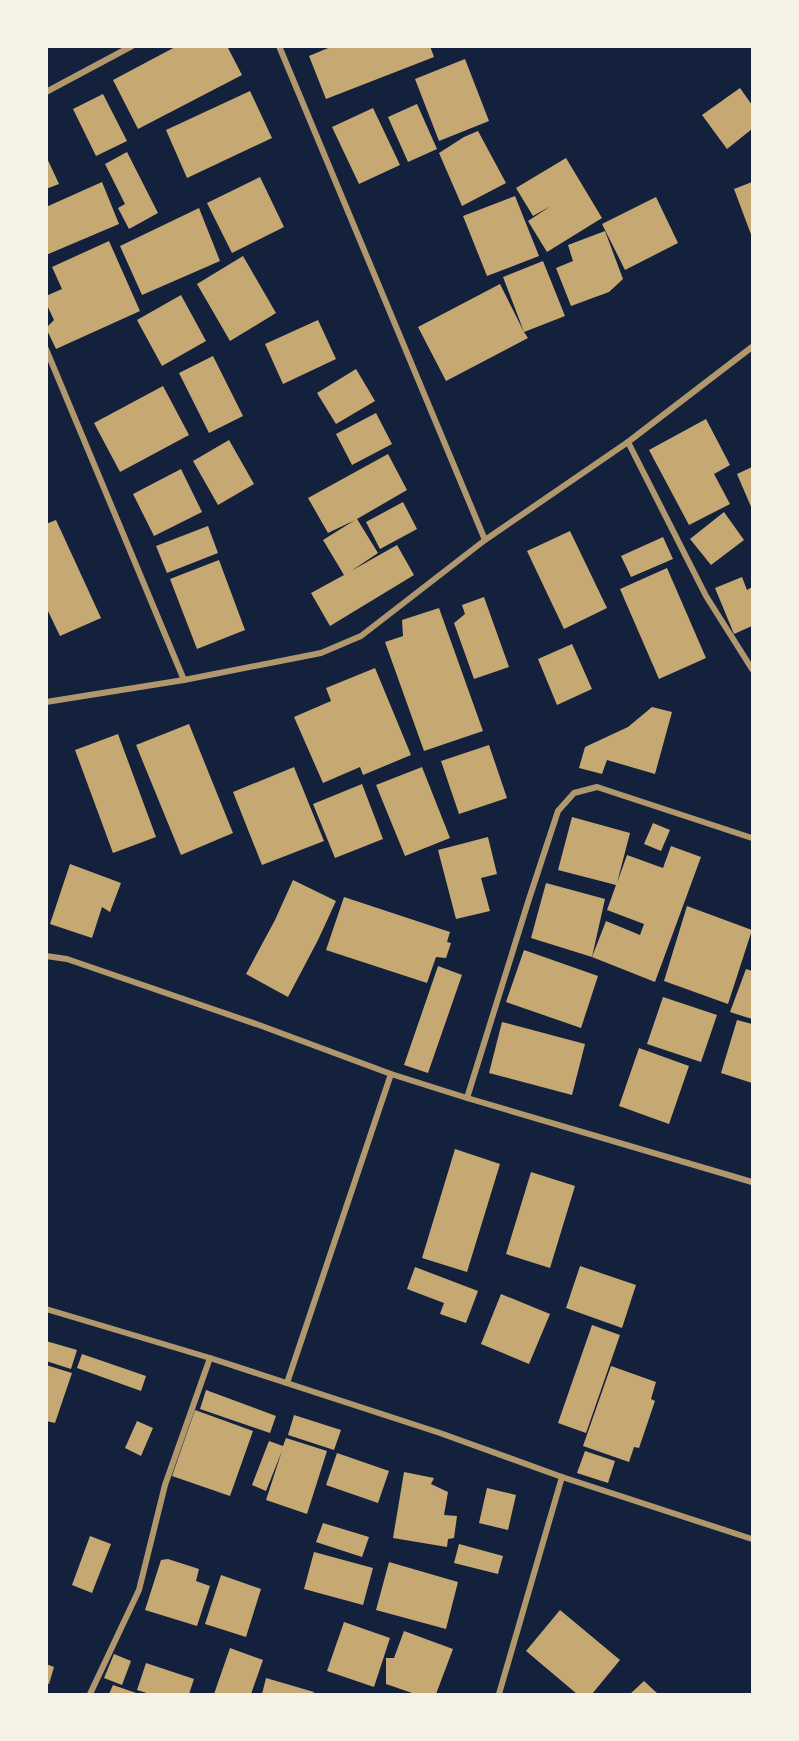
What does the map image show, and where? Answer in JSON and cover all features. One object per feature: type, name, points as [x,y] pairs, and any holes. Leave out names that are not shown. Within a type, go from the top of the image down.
[{"type":"street","points":[[46,92],[132,46]]},
{"type":"street","points":[[279,46],[485,540]]},
{"type":"street","points":[[46,702],[184,680],[321,653],[361,636],[485,540],[628,442],[753,347]]},
{"type":"street","points":[[46,349],[184,680]]},
{"type":"street","points":[[628,442],[706,596],[753,669]]},
{"type":"street","points":[[467,1098],[558,811],[574,793],[597,787],[753,838]]},
{"type":"street","points":[[46,956],[67,959],[259,1025],[391,1074],[753,1182]]},
{"type":"street","points":[[287,1383],[391,1074]]},
{"type":"street","points":[[46,1310],[210,1358],[753,1539]]},
{"type":"street","points":[[90,1695],[139,1590],[165,1485],[210,1358]]},
{"type":"street","points":[[499,1695],[562,1477]]},
{"type":"building","points":[[177,46],[227,46],[242,75],[138,129],[113,80]]},
{"type":"building","points":[[333,46],[430,46],[434,57],[326,99],[309,56]]},
{"type":"building","points":[[465,59],[489,121],[439,141],[415,79]]},
{"type":"building","points":[[740,88],[752,105],[752,129],[727,149],[702,115]]},
{"type":"building","points":[[250,91],[272,138],[187,178],[166,130]]},
{"type":"building","points":[[103,94],[127,141],[96,156],[73,109]]},
{"type":"building","points":[[417,104],[437,149],[408,162],[388,117]]},
{"type":"building","points":[[373,108],[400,165],[359,184],[332,127]]},
{"type":"building","points":[[478,131],[506,183],[462,206],[439,153]]},
{"type":"building","points":[[127,152],[158,213],[129,229],[118,208],[125,204],[105,164]]},
{"type":"building","points":[[46,156],[59,184],[46,189]]},
{"type":"building","points":[[566,158],[602,218],[547,252],[528,221],[551,206],[533,216],[516,188]]},
{"type":"building","points":[[260,177],[284,227],[232,253],[207,203]]},
{"type":"building","points":[[102,182],[119,224],[46,255],[46,207]]},
{"type":"building","points":[[752,182],[752,237],[734,189]]},
{"type":"building","points":[[515,196],[539,256],[487,276],[463,216]]},
{"type":"building","points":[[656,197],[678,243],[625,270],[602,224]]},
{"type":"building","points":[[199,208],[220,261],[142,295],[120,246]]},
{"type":"building","points":[[605,231],[623,279],[609,292],[571,306],[556,268],[573,261],[568,245]]},
{"type":"building","points":[[109,241],[140,311],[56,349],[46,328],[54,320],[46,303],[46,296],[62,289],[52,267]]},
{"type":"building","points":[[243,256],[276,313],[230,341],[197,284]]},
{"type":"building","points":[[543,261],[565,316],[524,332],[503,277]]},
{"type":"building","points":[[500,284],[528,338],[446,381],[418,327]]},
{"type":"building","points":[[181,295],[206,341],[162,366],[137,320]]},
{"type":"building","points":[[318,320],[336,359],[283,384],[265,344]]},
{"type":"building","points":[[213,356],[243,416],[209,433],[179,373]]},
{"type":"building","points":[[356,369],[375,401],[336,424],[317,393]]},
{"type":"building","points":[[163,386],[189,435],[120,472],[94,423]]},
{"type":"building","points":[[376,413],[392,444],[352,465],[336,434]]},
{"type":"building","points":[[706,419],[730,465],[714,474],[730,504],[689,525],[649,450]]},
{"type":"building","points":[[229,440],[254,484],[218,505],[193,461]]},
{"type":"building","points":[[388,454],[407,490],[357,519],[378,553],[351,571],[397,545],[414,575],[330,626],[311,593],[344,575],[323,540],[355,520],[328,533],[308,498]]},
{"type":"building","points":[[752,467],[752,509],[737,474]]},
{"type":"building","points":[[181,469],[202,512],[154,536],[133,494]]},
{"type":"building","points":[[403,502],[417,529],[380,549],[366,522]]},
{"type":"building","points":[[724,512],[744,540],[711,565],[690,539]]},
{"type":"building","points":[[56,520],[101,618],[60,636],[46,607],[46,524]]},
{"type":"building","points":[[208,526],[218,553],[167,573],[156,546]]},
{"type":"building","points":[[570,531],[607,608],[564,629],[527,551]]},
{"type":"building","points":[[663,537],[673,559],[631,577],[621,556]]},
{"type":"building","points":[[219,560],[245,630],[197,649],[170,579]]},
{"type":"building","points":[[667,568],[706,658],[659,679],[620,589]]},
{"type":"building","points":[[742,577],[747,590],[752,587],[752,626],[734,634],[715,588]]},
{"type":"building","points":[[484,597],[509,667],[474,679],[454,623],[465,614],[462,605]]},
{"type":"building","points":[[439,608],[483,731],[424,751],[385,642],[403,636],[402,620]]},
{"type":"building","points":[[572,644],[592,689],[557,705],[538,659]]},
{"type":"building","points":[[375,668],[411,755],[363,775],[360,767],[323,783],[294,717],[331,701],[326,688]]},
{"type":"building","points":[[652,707],[672,712],[655,774],[607,760],[602,774],[579,768],[585,747],[628,727]]},
{"type":"building","points":[[189,724],[233,833],[181,855],[136,745]]},
{"type":"building","points":[[118,734],[156,837],[113,853],[75,750]]},
{"type":"building","points":[[489,745],[507,798],[459,814],[441,761]]},
{"type":"building","points":[[294,767],[324,841],[262,865],[233,792]]},
{"type":"building","points":[[422,767],[450,838],[405,856],[376,785]]},
{"type":"building","points":[[362,784],[383,839],[335,858],[313,804]]},
{"type":"building","points":[[572,817],[630,833],[617,883],[627,855],[663,868],[671,846],[701,857],[655,982],[592,957],[606,921],[640,935],[644,924],[607,910],[616,885],[558,870]]},
{"type":"building","points":[[653,823],[670,830],[661,851],[644,844]]},
{"type":"building","points":[[488,837],[497,874],[481,878],[490,911],[456,919],[438,850]]},
{"type":"building","points":[[70,864],[121,883],[110,912],[102,907],[92,938],[50,924]]},
{"type":"building","points":[[293,880],[336,901],[288,997],[246,974]]},
{"type":"building","points":[[546,883],[605,899],[592,957],[531,938]]},
{"type":"building","points":[[344,897],[450,932],[447,942],[451,943],[446,958],[436,957],[427,983],[326,950]]},
{"type":"building","points":[[687,906],[752,930],[728,1004],[664,981]]},
{"type":"building","points":[[524,950],[598,976],[581,1028],[506,1002]]},
{"type":"building","points":[[438,966],[462,975],[428,1073],[404,1065]]},
{"type":"building","points":[[746,969],[752,971],[752,1019],[730,1012]]},
{"type":"building","points":[[663,997],[717,1015],[701,1062],[647,1044]]},
{"type":"building","points":[[737,1020],[752,1024],[752,1083],[721,1073]]},
{"type":"building","points":[[502,1022],[585,1044],[572,1095],[489,1073]]},
{"type":"building","points":[[639,1048],[689,1066],[669,1124],[619,1106]]},
{"type":"building","points":[[455,1149],[500,1164],[467,1272],[422,1258]]},
{"type":"building","points":[[531,1172],[575,1186],[550,1268],[506,1254]]},
{"type":"building","points":[[580,1266],[636,1285],[622,1328],[566,1308]]},
{"type":"building","points":[[415,1267],[478,1291],[466,1323],[440,1314],[444,1303],[407,1289]]},
{"type":"building","points":[[501,1294],[550,1314],[529,1364],[481,1344]]},
{"type":"building","points":[[592,1325],[620,1335],[586,1433],[558,1423]]},
{"type":"building","points":[[46,1341],[77,1350],[71,1369],[46,1361]]},
{"type":"building","points":[[82,1354],[146,1376],[141,1391],[77,1368]]},
{"type":"building","points":[[46,1365],[72,1373],[55,1423],[46,1421]]},
{"type":"building","points":[[611,1366],[656,1382],[651,1399],[655,1401],[639,1448],[634,1447],[629,1462],[583,1446]]},
{"type":"building","points":[[206,1390],[276,1416],[270,1433],[200,1409]]},
{"type":"building","points":[[195,1410],[253,1431],[230,1496],[172,1476]]},
{"type":"building","points":[[294,1415],[341,1430],[334,1450],[288,1435]]},
{"type":"building","points":[[137,1421],[153,1428],[141,1456],[125,1448]]},
{"type":"building","points":[[286,1438],[327,1451],[307,1514],[266,1500],[282,1451],[266,1491],[252,1485],[269,1441],[283,1446]]},
{"type":"building","points":[[585,1451],[615,1461],[608,1483],[577,1473]]},
{"type":"building","points":[[337,1453],[389,1471],[378,1503],[326,1485]]},
{"type":"building","points":[[404,1472],[434,1478],[431,1484],[448,1492],[444,1515],[457,1516],[454,1538],[448,1539],[447,1547],[393,1538]]},
{"type":"building","points":[[487,1488],[516,1495],[508,1530],[479,1523]]},
{"type":"building","points":[[323,1523],[369,1537],[362,1557],[316,1542]]},
{"type":"building","points":[[90,1536],[111,1544],[92,1593],[72,1585]]},
{"type":"building","points":[[459,1544],[503,1556],[498,1574],[454,1563]]},
{"type":"building","points":[[314,1552],[373,1568],[363,1605],[304,1589]]},
{"type":"building","points":[[168,1559],[199,1569],[196,1581],[210,1586],[197,1626],[145,1610],[161,1560]]},
{"type":"building","points":[[389,1562],[458,1582],[446,1629],[376,1610]]},
{"type":"building","points":[[221,1575],[261,1589],[246,1637],[205,1624]]},
{"type":"building","points":[[560,1610],[620,1660],[592,1694],[577,1694],[526,1651]]},
{"type":"building","points":[[344,1622],[390,1638],[374,1687],[327,1671]]},
{"type":"building","points":[[404,1631],[453,1649],[436,1694],[415,1694],[386,1684],[386,1658],[394,1658]]},
{"type":"building","points":[[230,1648],[263,1660],[251,1694],[214,1694]]},
{"type":"building","points":[[114,1654],[131,1661],[122,1685],[104,1678]]},
{"type":"building","points":[[146,1663],[194,1679],[189,1694],[150,1694],[137,1690]]},
{"type":"building","points":[[46,1664],[54,1667],[49,1684],[46,1683]]},
{"type":"building","points":[[266,1678],[314,1692],[313,1694],[262,1694]]},
{"type":"building","points":[[644,1681],[658,1694],[630,1694]]},
{"type":"building","points":[[113,1685],[139,1694],[109,1694]]}]
